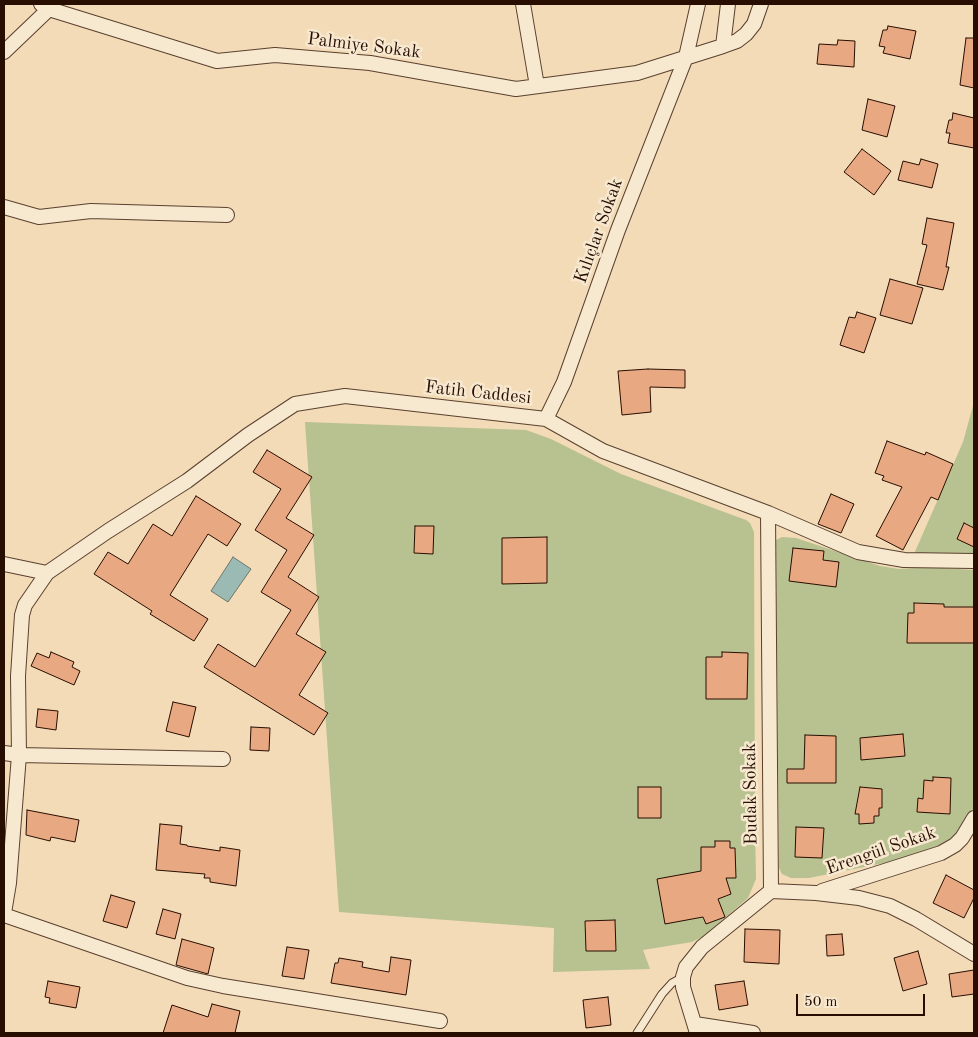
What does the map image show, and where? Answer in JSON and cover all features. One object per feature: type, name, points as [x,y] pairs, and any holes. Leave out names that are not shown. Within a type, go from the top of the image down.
[{"type":"street","points":[[523,4],[537,86]]},
{"type":"street","name":"Kılıçlar Sokak","points":[[546,419],[564,382],[618,230],[686,57],[698,4]]},
{"type":"street","points":[[723,46],[728,4]]},
{"type":"street","name":"Palmiye Sokak","points":[[45,6],[217,60],[275,55],[370,63],[516,89],[636,73],[723,46],[737,41],[746,34],[754,24],[761,4]]},
{"type":"street","points":[[4,52],[45,6]]},
{"type":"street","points":[[4,207],[39,217],[91,211],[227,215]]},
{"type":"street","name":"Fatih Caddesi","points":[[47,573],[108,531],[187,481],[248,435],[295,404],[345,396],[546,419],[604,451],[768,514],[858,552],[904,560],[974,561]]},
{"type":"street","name":"Budak Sokak","points":[[768,514],[771,891]]},
{"type":"street","points":[[4,564],[47,573],[25,605],[22,615],[18,676],[19,755],[9,883],[4,914],[187,978],[223,986],[440,1021]]},
{"type":"street","points":[[4,753],[19,755],[223,760]]},
{"type":"street","name":"Erengül Sokak","points":[[816,892],[941,853],[955,845],[962,838],[974,818]]},
{"type":"street","points":[[753,1033],[696,1029],[683,987],[683,977],[689,962],[702,947],[771,891],[816,892],[859,898],[890,906],[916,919],[974,954]]},
{"type":"lane","points":[[637,1033],[662,994],[672,983],[683,977]]},
{"type":"green space","points":[[974,402],[974,553],[914,554],[963,442]]},
{"type":"green space","points":[[305,422],[526,430],[551,439],[621,474],[750,523],[754,532],[756,879],[748,898],[704,936],[692,942],[643,950],[650,969],[553,972],[554,928],[339,912]]},
{"type":"green space","points":[[782,537],[796,538],[880,566],[899,569],[928,567],[974,570],[974,807],[961,831],[945,844],[904,859],[809,878],[791,878],[782,874],[779,868],[776,540]]},
{"type":"water","points":[[233,557],[251,569],[228,602],[211,591]]},
{"type":"building","points":[[888,26],[916,31],[910,59],[883,53],[885,47],[879,46],[883,30],[887,30]]},
{"type":"building","points":[[966,38],[974,38],[974,88],[960,85]]},
{"type":"building","points":[[838,40],[855,41],[854,67],[817,64],[819,44],[837,45]]},
{"type":"building","points":[[868,99],[895,106],[887,137],[862,130]]},
{"type":"building","points":[[953,113],[974,118],[974,148],[948,143],[950,133],[946,133]]},
{"type":"building","points":[[862,149],[891,171],[874,195],[844,172]]},
{"type":"building","points":[[921,159],[938,164],[932,188],[898,180],[903,161],[919,165]]},
{"type":"building","points":[[927,218],[954,223],[946,267],[949,267],[943,290],[917,284],[927,245],[922,244]]},
{"type":"building","points":[[890,279],[923,288],[912,324],[880,315]]},
{"type":"building","points":[[857,312],[876,318],[864,353],[840,345],[849,317],[855,318]]},
{"type":"building","points":[[648,369],[685,370],[685,388],[650,387],[651,412],[622,415],[618,371]]},
{"type":"building","points":[[887,441],[925,455],[926,452],[953,464],[938,500],[931,497],[903,550],[876,536],[902,487],[882,480],[884,476],[875,473]]},
{"type":"building","points":[[267,450],[312,477],[286,518],[314,535],[288,577],[319,597],[296,634],[326,652],[299,695],[328,713],[314,735],[204,667],[218,644],[255,667],[291,610],[261,592],[287,550],[255,530],[281,489],[253,472]]},
{"type":"building","points":[[831,494],[854,504],[841,533],[818,524]]},
{"type":"building","points":[[196,496],[241,524],[227,546],[208,534],[170,595],[208,619],[194,641],[150,614],[152,611],[94,574],[108,552],[128,564],[153,524],[172,536]]},
{"type":"building","points":[[964,523],[974,528],[974,547],[957,539]]},
{"type":"building","points":[[415,526],[434,526],[433,554],[414,553]]},
{"type":"building","points":[[547,537],[547,583],[502,584],[502,538]]},
{"type":"building","points":[[793,548],[824,551],[823,560],[839,562],[836,587],[789,581]]},
{"type":"building","points":[[914,603],[944,604],[944,607],[974,607],[974,643],[907,643],[908,613],[914,613]]},
{"type":"building","points":[[51,652],[74,662],[72,667],[80,671],[74,685],[31,666],[37,653],[49,658]]},
{"type":"building","points":[[722,652],[748,653],[747,699],[706,699],[706,657],[722,657]]},
{"type":"building","points":[[173,702],[196,707],[189,737],[166,731]]},
{"type":"building","points":[[38,709],[58,711],[56,730],[36,727]]},
{"type":"building","points":[[251,727],[270,728],[269,751],[250,750]]},
{"type":"building","points":[[903,734],[905,756],[861,760],[860,738]]},
{"type":"building","points":[[805,735],[836,736],[836,783],[787,783],[787,769],[804,769]]},
{"type":"building","points":[[933,777],[951,778],[950,814],[917,812],[918,798],[923,799],[924,780],[933,781]]},
{"type":"building","points":[[638,787],[661,787],[661,818],[638,818]]},
{"type":"building","points":[[860,787],[882,789],[882,808],[879,808],[879,816],[874,816],[874,823],[859,824],[859,814],[855,814]]},
{"type":"building","points":[[27,810],[79,820],[75,842],[51,837],[50,841],[26,835]]},
{"type":"building","points":[[160,824],[182,826],[180,844],[220,851],[220,847],[240,850],[236,886],[210,882],[210,878],[204,878],[205,874],[156,870]]},
{"type":"building","points":[[796,827],[824,828],[822,858],[795,857]]},
{"type":"building","points":[[715,841],[730,841],[730,848],[735,848],[736,878],[726,878],[731,894],[718,899],[725,917],[706,924],[703,917],[665,924],[657,879],[701,871],[701,847],[715,847]]},
{"type":"building","points":[[946,875],[974,890],[974,898],[964,918],[933,903]]},
{"type":"building","points":[[111,895],[135,902],[127,928],[103,921]]},
{"type":"building","points":[[163,909],[181,914],[175,939],[156,934]]},
{"type":"building","points":[[615,920],[616,951],[586,951],[585,921]]},
{"type":"building","points":[[745,929],[780,930],[779,964],[744,962]]},
{"type":"building","points":[[842,934],[844,955],[827,956],[826,935]]},
{"type":"building","points":[[182,939],[214,948],[208,974],[176,965]]},
{"type":"building","points":[[287,947],[309,950],[304,979],[282,976]]},
{"type":"building","points":[[918,951],[927,984],[903,991],[894,958]]},
{"type":"building","points":[[391,957],[411,960],[406,995],[331,983],[335,963],[338,963],[339,958],[363,962],[362,967],[389,972]]},
{"type":"building","points":[[974,970],[974,994],[952,997],[949,974]]},
{"type":"building","points":[[48,981],[80,987],[76,1008],[49,1003],[50,998],[45,997]]},
{"type":"building","points":[[744,981],[748,1005],[719,1010],[715,985]]},
{"type":"building","points":[[608,997],[611,1025],[586,1028],[583,1000]]},
{"type":"building","points":[[212,1004],[240,1011],[235,1033],[163,1033],[172,1005],[208,1017]]}]
